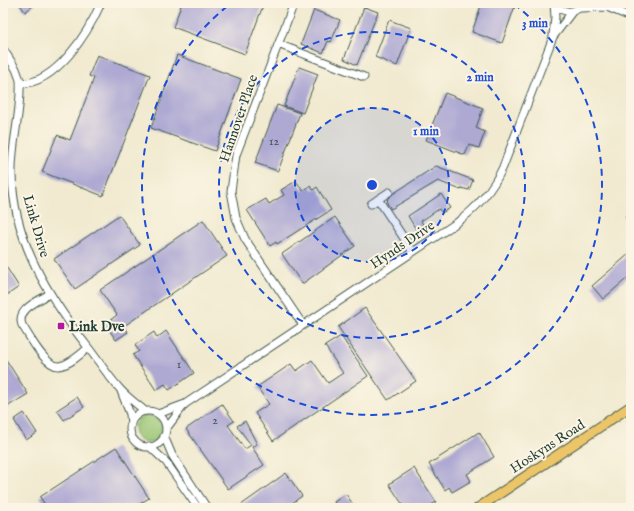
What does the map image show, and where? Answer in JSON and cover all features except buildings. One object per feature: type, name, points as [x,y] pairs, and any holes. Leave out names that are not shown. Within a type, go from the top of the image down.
[{"type":"main road","name":"Hoskyns Road","points":[[478,508],[631,406]]},
{"type":"street","points":[[20,84],[33,83],[41,80],[62,62],[86,31],[101,3]]},
{"type":"street","name":"Hannover Place","points":[[294,3],[236,155],[232,176],[232,199],[236,218],[245,239],[304,326]]},
{"type":"street","points":[[554,4],[562,10],[572,12],[583,5],[605,5],[631,16]]},
{"type":"street","name":"Hynds Drive","points":[[158,414],[185,404],[464,218],[480,203],[493,186],[507,157],[552,37],[555,17],[554,4]]},
{"type":"street","name":"Hynds Drive","points":[[552,37],[572,12]]},
{"type":"street","points":[[278,44],[364,77]]},
{"type":"street","name":"Link Drive","points":[[3,49],[16,69],[20,84],[12,164],[14,196],[19,220],[28,249],[49,294],[120,389],[145,411]]},
{"type":"street","points":[[389,192],[374,202],[413,252]]},
{"type":"street","points":[[49,294],[25,310],[21,319],[22,325],[45,359],[54,365],[60,365],[71,361],[88,348]]},
{"type":"street","name":"Link Drive","points":[[120,389],[130,414],[131,426]]},
{"type":"street","name":"Hynds Drive","points":[[165,432],[185,404]]},
{"type":"street","points":[[165,432],[157,444],[149,446],[140,444],[135,440],[132,435],[131,426],[135,417],[145,411],[158,414],[164,420],[165,432],[172,455],[207,508]]},
{"type":"street","points":[[149,446],[166,462],[198,508]]},
{"type":"green space","points":[[559,3],[580,3],[569,8]]},
{"type":"green space","points":[[148,415],[158,419],[162,429],[158,439],[148,443],[138,439],[134,429],[138,419]]},
{"type":"place","name":"Link Dve","points":[[61,326]]}]
